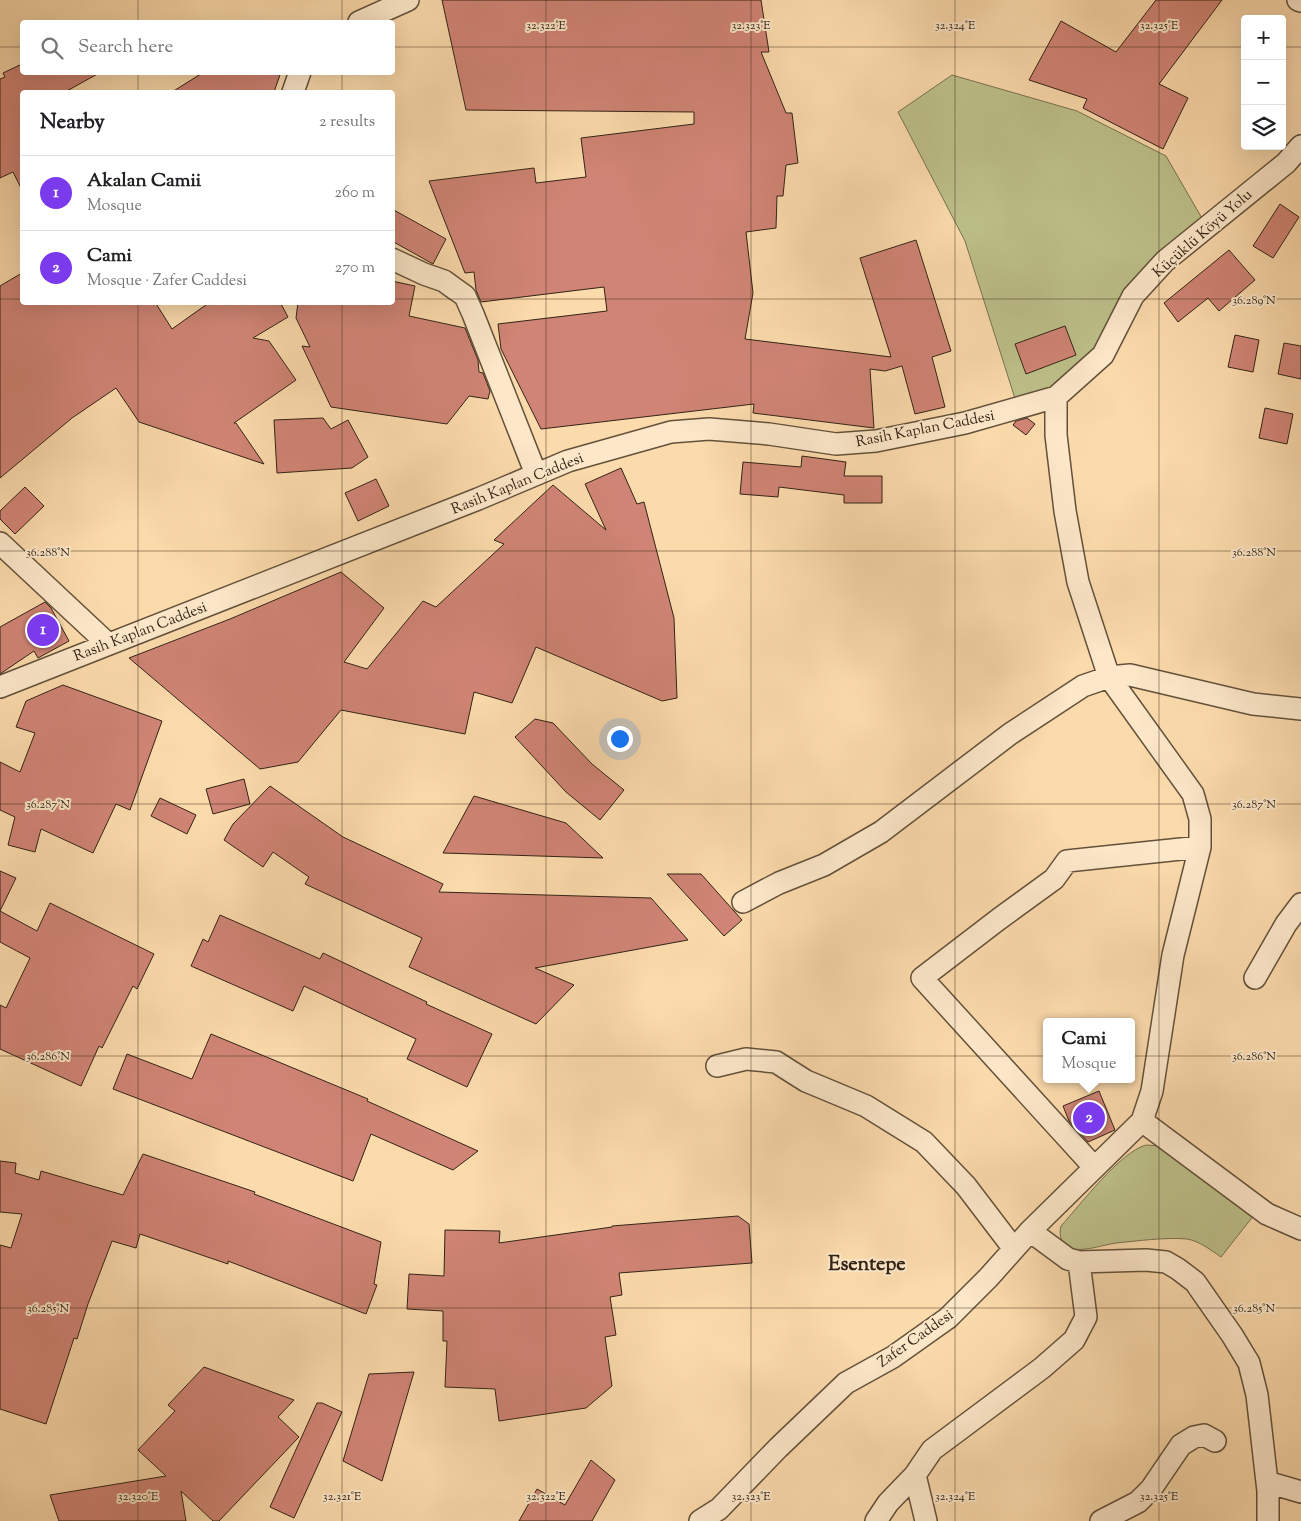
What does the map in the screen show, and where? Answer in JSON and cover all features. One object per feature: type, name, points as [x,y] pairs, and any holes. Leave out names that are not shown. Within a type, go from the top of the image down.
[{"type":"street","points":[[363,20],[408,0]]},
{"type":"street","points":[[294,90],[299,75]]},
{"type":"street","name":"Küçüklü Köyü Yolu","points":[[1080,377],[1103,355],[1133,296],[1165,261],[1286,163],[1301,146]]},
{"type":"street","points":[[395,260],[444,282],[465,296],[536,474]]},
{"type":"street","name":"Rasih Kaplan Caddesi","points":[[0,687],[460,506],[568,460],[671,432],[709,428],[769,434],[836,444],[868,442],[965,423],[1056,397],[1080,377]]},
{"type":"street","points":[[1056,397],[1056,435],[1065,511],[1078,582],[1109,677],[1193,794],[1200,819],[1200,847],[1173,955],[1152,1091],[1142,1121],[1267,1214],[1301,1229]]},
{"type":"street","points":[[0,543],[108,644]]},
{"type":"street","points":[[742,902],[779,883],[824,865],[881,832],[1010,734],[1083,686],[1109,677],[1130,675],[1253,704],[1301,709]]},
{"type":"street","points":[[1094,1167],[922,978],[999,918],[1054,879],[1067,860],[1200,847]]},
{"type":"street","points":[[1256,978],[1277,939],[1301,904]]},
{"type":"street","points":[[717,1066],[746,1058],[776,1062],[806,1081],[866,1106],[924,1142],[966,1186],[1014,1249]]},
{"type":"street","name":"Zafer Caddesi","points":[[700,1521],[719,1509],[778,1448],[846,1383],[893,1357],[948,1318],[1030,1231],[1142,1121]]},
{"type":"street","points":[[1030,1231],[1068,1259],[1080,1262],[1146,1260],[1166,1262],[1195,1282],[1249,1363],[1257,1396],[1267,1482],[1268,1521]]},
{"type":"street","points":[[876,1521],[888,1503],[915,1475],[932,1450],[1042,1368],[1074,1340],[1086,1317],[1080,1262]]},
{"type":"street","points":[[1101,1521],[1138,1502],[1151,1489],[1181,1445],[1194,1437],[1204,1435],[1215,1441]]},
{"type":"street","points":[[915,1475],[926,1521]]},
{"type":"street","points":[[1267,1482],[1301,1492]]},
{"type":"green space","points":[[952,75],[1077,111],[1166,156],[1207,227],[1165,261],[1103,355],[1018,408],[965,241],[898,112]]},
{"type":"green space","points":[[1146,1145],[1161,1146],[1254,1215],[1221,1257],[1200,1244],[1187,1239],[1142,1240],[1090,1249],[1070,1248],[1064,1244],[1060,1234],[1061,1226],[1113,1168],[1136,1150]]},
{"type":"building","points":[[442,0],[761,0],[769,52],[761,52],[786,113],[792,113],[798,163],[786,165],[783,196],[777,196],[776,228],[746,232],[753,293],[745,339],[891,357],[860,258],[916,240],[951,351],[932,357],[945,407],[915,414],[902,366],[885,371],[870,369],[874,428],[753,413],[754,404],[541,429],[501,349],[498,324],[607,311],[604,287],[481,302],[476,290],[474,272],[465,273],[429,181],[534,168],[536,183],[586,177],[581,138],[694,124],[694,112],[466,110]]},
{"type":"building","points":[[1156,0],[1222,0],[1159,84],[1188,98],[1163,149],[1083,108],[1087,99],[1029,80],[1061,21],[1116,52]]},
{"type":"building","points":[[20,65],[20,75],[96,75],[69,90],[20,90],[20,186],[13,172],[0,178],[0,79],[5,77],[3,73]]},
{"type":"building","points":[[199,75],[280,75],[275,90],[175,90]]},
{"type":"building","points":[[1280,204],[1299,217],[1273,258],[1253,246]]},
{"type":"building","points":[[395,211],[446,239],[433,264],[395,243]]},
{"type":"building","points":[[1229,250],[1255,280],[1219,311],[1208,298],[1178,322],[1164,303]]},
{"type":"building","points":[[20,274],[20,305],[157,305],[172,329],[206,305],[282,305],[288,317],[253,338],[269,341],[296,380],[234,423],[236,423],[264,464],[139,422],[116,388],[72,418],[0,478],[0,286]]},
{"type":"building","points":[[395,282],[415,286],[409,316],[465,328],[478,360],[479,372],[483,373],[490,391],[488,399],[469,396],[447,424],[331,407],[302,346],[310,347],[296,318],[298,305],[395,305]]},
{"type":"building","points":[[1065,326],[1076,355],[1026,374],[1015,344]]},
{"type":"building","points":[[1235,335],[1259,340],[1253,372],[1228,367]]},
{"type":"building","points":[[1284,343],[1301,346],[1301,379],[1278,374]]},
{"type":"building","points":[[1265,408],[1293,414],[1287,444],[1259,438]]},
{"type":"building","points":[[323,418],[331,429],[348,420],[368,457],[352,468],[277,473],[274,420]]},
{"type":"building","points":[[1027,418],[1035,424],[1026,435],[1013,425],[1016,421]]},
{"type":"building","points":[[802,456],[846,462],[844,476],[882,476],[882,503],[844,503],[844,495],[779,487],[778,497],[740,494],[743,462],[801,467]]},
{"type":"building","points":[[621,468],[637,504],[644,502],[674,618],[677,698],[662,701],[536,647],[512,703],[474,692],[465,734],[341,710],[298,762],[260,769],[129,658],[230,619],[341,572],[384,608],[344,662],[367,669],[423,601],[436,607],[504,544],[494,540],[553,485],[606,530],[585,484]]},
{"type":"building","points":[[376,479],[389,506],[358,521],[345,493]]},
{"type":"building","points":[[25,487],[44,506],[15,534],[0,519],[0,511]]},
{"type":"building","points":[[45,602],[51,608],[69,641],[38,658],[34,651],[0,674],[0,627]]},
{"type":"building","points":[[63,685],[162,721],[130,810],[116,804],[93,853],[41,829],[35,852],[8,845],[15,817],[0,810],[0,762],[20,772],[35,733],[16,727],[26,701]]},
{"type":"building","points":[[535,719],[553,723],[592,764],[624,790],[600,820],[566,792],[515,737]]},
{"type":"building","points":[[244,779],[250,804],[213,814],[206,789]]},
{"type":"building","points":[[270,786],[343,837],[443,884],[439,892],[651,898],[688,940],[535,968],[574,985],[536,1024],[409,967],[422,938],[305,884],[309,877],[273,852],[263,867],[224,840],[233,824]]},
{"type":"building","points":[[474,796],[566,823],[603,858],[443,853]]},
{"type":"building","points":[[160,798],[196,815],[187,834],[151,816]]},
{"type":"building","points":[[0,871],[16,878],[0,911]]},
{"type":"building","points":[[667,874],[701,874],[742,920],[724,936]]},
{"type":"building","points":[[50,903],[154,954],[137,989],[133,986],[102,1048],[99,1046],[81,1086],[0,1049],[0,1005],[6,1008],[30,958],[0,942],[0,911],[37,931]]},
{"type":"building","points":[[220,915],[320,959],[323,953],[492,1034],[467,1087],[407,1059],[416,1039],[304,986],[293,1011],[191,966],[203,939],[208,942]]},
{"type":"building","points":[[211,1034],[368,1099],[367,1101],[478,1151],[453,1170],[371,1134],[353,1181],[113,1089],[127,1054],[192,1079]]},
{"type":"building","points":[[1099,1091],[1115,1130],[1088,1142],[1069,1121],[1063,1106]]},
{"type":"building","points":[[143,1154],[255,1192],[254,1194],[381,1242],[374,1284],[377,1285],[366,1314],[228,1261],[228,1264],[140,1234],[136,1248],[112,1241],[77,1339],[74,1338],[46,1424],[0,1409],[0,1245],[11,1248],[22,1214],[0,1212],[0,1161],[16,1163],[15,1173],[39,1180],[41,1171],[123,1195]]},
{"type":"building","points":[[738,1216],[749,1224],[752,1263],[619,1273],[622,1295],[610,1297],[616,1335],[605,1337],[612,1386],[586,1408],[499,1421],[495,1389],[445,1387],[447,1341],[443,1341],[443,1311],[407,1309],[409,1274],[444,1276],[445,1230],[500,1231],[499,1243],[612,1226]]},
{"type":"building","points":[[204,1367],[294,1400],[278,1417],[299,1437],[219,1521],[213,1521],[181,1491],[186,1521],[59,1521],[50,1495],[166,1476],[138,1450],[175,1411],[168,1405]]},
{"type":"building","points":[[414,1372],[382,1481],[343,1461],[369,1374]]},
{"type":"building","points":[[317,1403],[322,1403],[342,1412],[294,1518],[270,1507]]},
{"type":"building","points":[[591,1460],[615,1480],[592,1521],[519,1521],[537,1489],[565,1505]]},
{"type":"place","name":"Akalan Camii","points":[[43,630]]},
{"type":"place","name":"Cami","points":[[1089,1118]]},
{"type":"district","name":"Esentepe","points":[[867,1263]]}]
